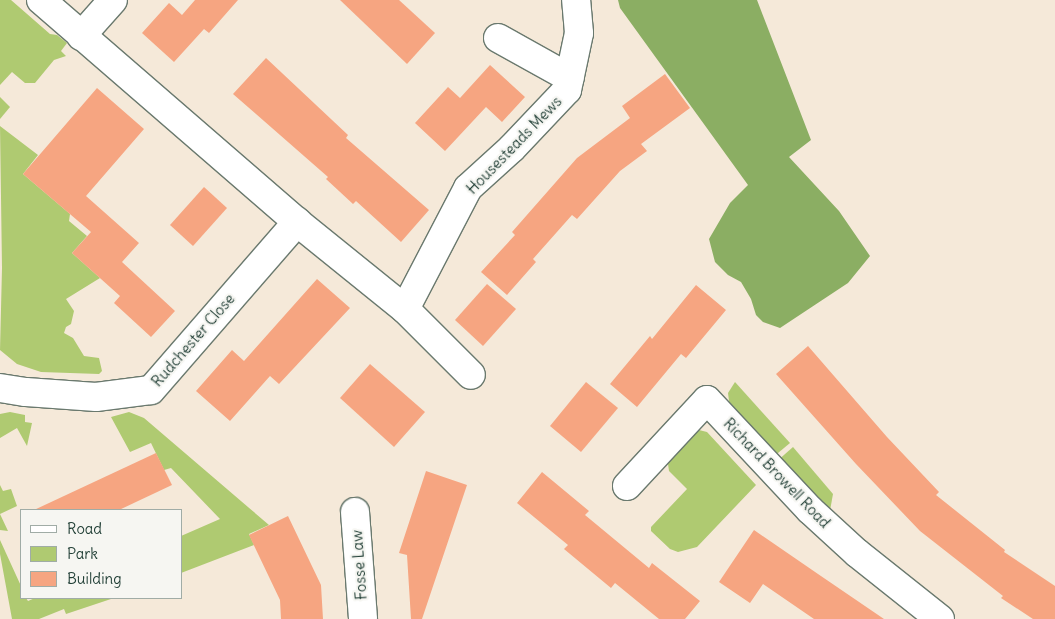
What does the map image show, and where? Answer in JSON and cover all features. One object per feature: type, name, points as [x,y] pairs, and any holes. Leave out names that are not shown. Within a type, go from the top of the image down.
[{"type":"street","points":[[40,0],[297,222],[405,309],[471,375]]},
{"type":"street","points":[[81,36],[112,0]]},
{"type":"street","name":"Housesteads Mews","points":[[405,309],[468,188],[512,148],[567,90],[579,33],[576,0]]},
{"type":"street","points":[[498,38],[570,78]]},
{"type":"street","name":"Rudchester Close","points":[[0,388],[26,392],[96,397],[151,390],[297,222]]},
{"type":"street","name":"Richard Browell Road","points":[[627,486],[707,400],[810,510],[857,553],[940,619]]},
{"type":"street","name":"Fosse Law","points":[[355,512],[363,619]]},
{"type":"green space","points":[[0,0],[11,0],[50,34],[57,35],[67,43],[61,51],[66,56],[54,60],[35,83],[25,83],[12,72],[0,85]]},
{"type":"green space","points":[[618,0],[757,0],[811,140],[789,157],[839,211],[870,256],[848,283],[780,328],[763,322],[756,315],[751,299],[741,282],[728,275],[715,262],[709,239],[730,203],[748,185],[620,8]]},
{"type":"green space","points":[[0,97],[10,107],[0,119]]},
{"type":"green space","points":[[0,126],[38,155],[23,174],[70,214],[69,221],[87,236],[72,253],[100,278],[66,299],[74,311],[71,324],[66,327],[64,333],[73,338],[84,356],[99,358],[102,371],[99,374],[41,372],[17,364],[0,350],[2,268]]},
{"type":"green space","points":[[735,382],[790,443],[772,458],[730,409],[728,393]]},
{"type":"green space","points":[[10,412],[25,415],[25,422],[32,423],[27,446],[17,428],[0,438],[0,414]]},
{"type":"green space","points":[[129,412],[144,418],[269,525],[249,534],[254,545],[182,573],[182,536],[220,519],[171,468],[164,470],[151,443],[130,452],[111,417]]},
{"type":"green space","points":[[695,429],[707,432],[756,485],[697,547],[678,552],[670,549],[651,531],[651,527],[687,489],[669,471],[668,464],[672,454]]},
{"type":"green space","points":[[793,447],[833,494],[829,516],[776,462]]},
{"type":"green space","points":[[0,485],[3,491],[11,489],[17,506],[0,514]]},
{"type":"green space","points":[[0,514],[8,531],[0,530]]},
{"type":"green space","points":[[0,540],[20,584],[20,599],[27,599],[28,601],[33,599],[111,599],[66,614],[64,609],[39,619],[12,619],[0,554]]},
{"type":"building","points":[[195,0],[238,0],[209,33],[204,29],[174,62],[142,33],[169,3],[182,15]]},
{"type":"building","points":[[340,0],[399,0],[435,33],[407,64]]},
{"type":"building","points":[[266,58],[348,135],[346,138],[429,210],[401,242],[356,201],[353,204],[326,179],[328,177],[233,94]]},
{"type":"building","points":[[490,65],[525,97],[502,122],[486,107],[445,151],[415,123],[448,87],[460,98]]},
{"type":"building","points":[[665,74],[690,108],[641,144],[647,151],[620,171],[577,219],[572,215],[533,259],[536,262],[507,295],[481,272],[515,235],[512,232],[577,158],[630,118],[622,106]]},
{"type":"building","points":[[97,88],[144,129],[86,196],[139,243],[122,262],[175,311],[151,337],[114,303],[120,296],[72,253],[91,232],[23,174]]},
{"type":"building","points":[[204,187],[227,208],[193,246],[170,225]]},
{"type":"building","points":[[317,279],[350,308],[279,384],[270,376],[230,421],[196,391],[232,350],[244,361]]},
{"type":"building","points":[[487,284],[516,309],[483,346],[455,320]]},
{"type":"building","points":[[696,285],[726,310],[686,358],[681,354],[637,407],[610,384],[650,336],[652,339]]},
{"type":"building","points":[[808,346],[887,437],[939,492],[936,495],[1005,550],[1004,552],[1055,586],[1055,619],[1033,619],[1001,598],[1003,596],[920,531],[856,464],[776,374]]},
{"type":"building","points":[[370,364],[425,412],[394,447],[340,398]]},
{"type":"building","points":[[586,382],[618,408],[581,452],[550,426]]},
{"type":"building","points":[[156,453],[172,485],[121,509],[36,509]]},
{"type":"building","points":[[426,471],[467,485],[422,619],[411,619],[407,555],[399,553]]},
{"type":"building","points":[[542,472],[589,511],[585,515],[649,568],[652,563],[700,601],[685,619],[659,619],[615,583],[611,588],[564,549],[568,545],[517,503]]},
{"type":"building","points":[[288,516],[321,585],[323,619],[281,619],[280,600],[249,535]]},
{"type":"building","points":[[754,530],[884,619],[814,619],[763,584],[750,603],[719,582]]}]
